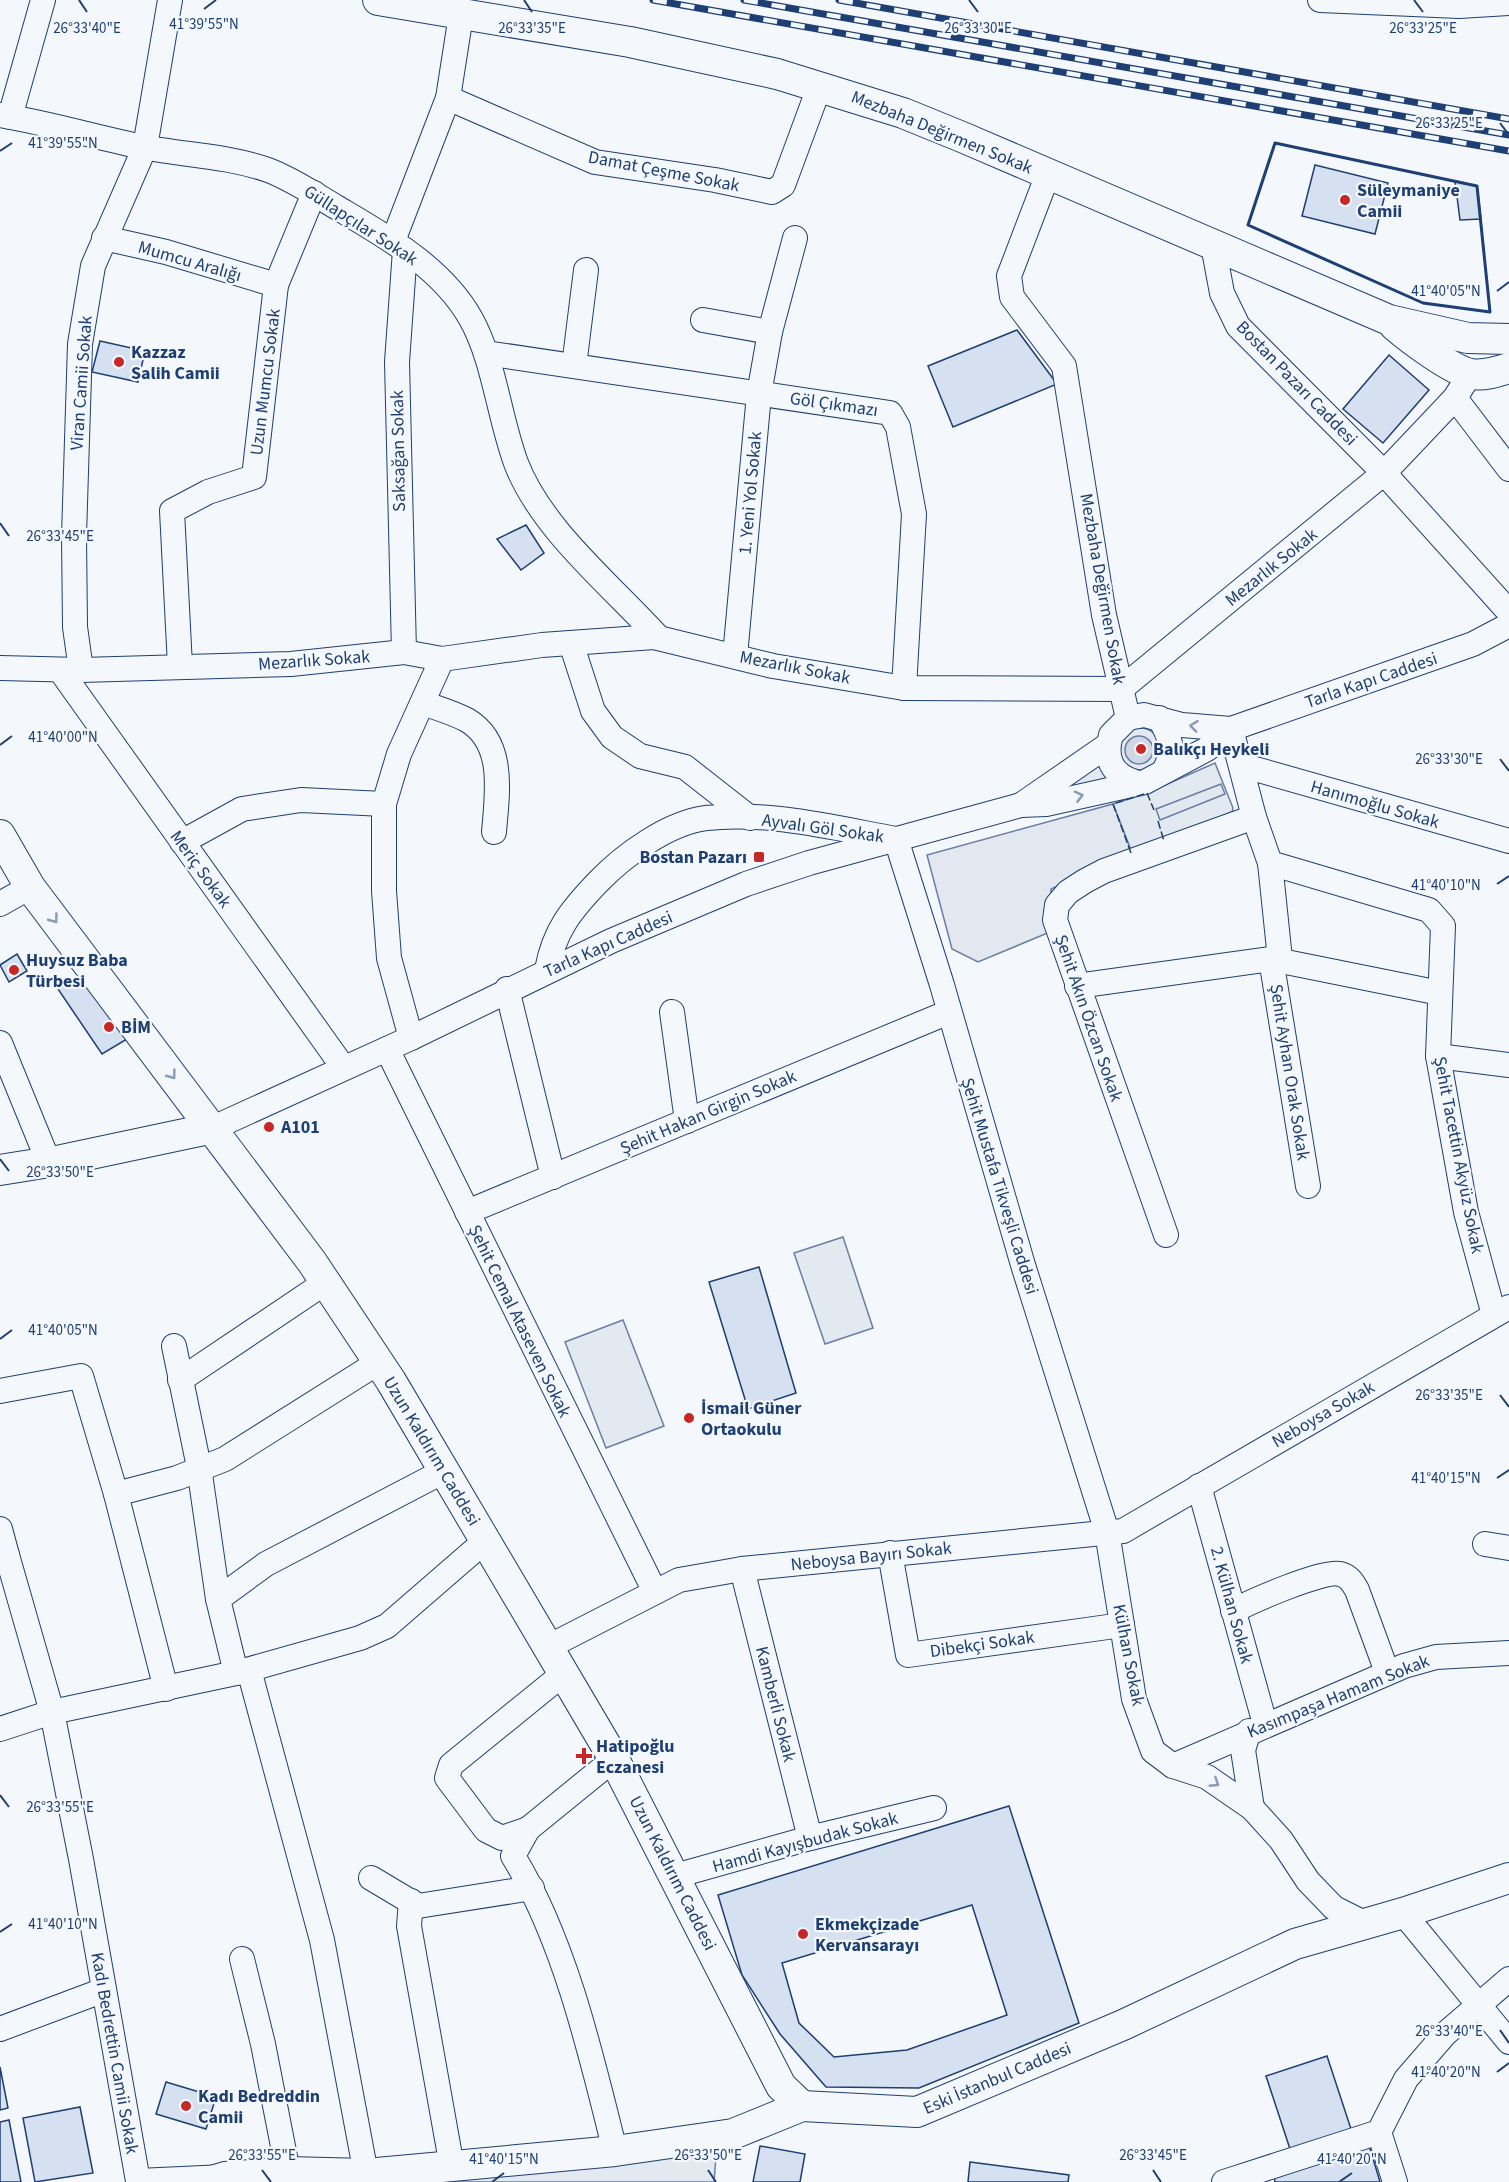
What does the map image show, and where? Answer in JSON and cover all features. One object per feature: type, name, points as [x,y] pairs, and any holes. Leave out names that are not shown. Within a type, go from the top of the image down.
[{"type":"main road","name":"Mezbaha Değirmen Sokak","points":[[378,0],[630,42],[820,86],[903,113],[1048,174]]},
{"type":"main road","points":[[1048,174],[1389,320],[1494,339],[1503,353],[1498,366],[1482,378],[1409,339],[1389,320]]},
{"type":"main road","name":"Uzun Kaldırım Caddesi","points":[[0,835],[30,887],[213,1128],[326,1282],[379,1362],[614,1759],[781,2086],[802,2106]]},
{"type":"main road","points":[[0,1170],[49,1163],[213,1128]]},
{"type":"main road","name":"Eski İstanbul Caddesi","points":[[217,2179],[288,2172],[366,2174],[615,2151],[733,2134],[802,2106],[917,2112],[1123,2025],[1295,1944],[1403,1913],[1509,1878]]},
{"type":"street","points":[[5,116],[43,0]]},
{"type":"street","name":"Viran Camii Sokak","points":[[70,670],[75,627],[74,536],[80,344],[93,266],[145,147],[170,0]]},
{"type":"street","points":[[1320,0],[1459,6],[1509,3]]},
{"type":"street","name":"Saksağan Sokak","points":[[404,652],[397,362],[399,246],[448,98],[461,15]]},
{"type":"street","name":"Damat Çeşme Sokak","points":[[448,98],[595,162],[715,180],[772,192],[783,185],[820,86]]},
{"type":"street","name":"Güllapçılar Sokak","points":[[5,116],[145,147],[218,158],[267,170],[314,193],[399,246],[455,295],[471,320],[486,353],[498,407],[517,465],[540,504],[577,555],[621,596],[659,638]]},
{"type":"street","name":"Mezbaha Değirmen Sokak","points":[[1048,174],[1009,276],[1010,287],[1012,297],[1064,366],[1104,615],[1128,718]]},
{"type":"street","name":"Uzun Mumcu Sokak","points":[[180,666],[172,512],[208,492],[254,477],[276,285],[314,193]]},
{"type":"street","name":"1. Yeni Yol Sokak","points":[[735,656],[759,394],[770,332],[795,237]]},
{"type":"street","name":"Mumcu Aralığı","points":[[104,238],[166,252],[276,285]]},
{"type":"street","name":"Bostan Pazarı Caddesi","points":[[1213,245],[1222,293],[1238,326],[1384,472],[1509,612]]},
{"type":"street","points":[[574,366],[586,270]]},
{"type":"street","points":[[703,320],[770,332]]},
{"type":"street","name":"Göl Çıkmazı","points":[[486,353],[759,394],[873,408],[890,413],[898,427],[914,514],[904,688]]},
{"type":"street","points":[[1482,378],[1509,470]]},
{"type":"street","name":"Mezarlık Sokak","points":[[0,668],[70,670],[291,664],[404,652],[442,659],[571,643],[659,638],[773,666],[904,688],[1121,689],[1384,472],[1482,378]]},
{"type":"street","name":"Tarla Kapı Caddesi","points":[[213,1128],[411,1038],[547,970],[746,885],[896,839],[1021,805],[1046,804],[1135,782],[1145,782],[1207,749],[1231,729],[1473,644],[1509,625]]},
{"type":"street","points":[[571,643],[593,711],[612,737],[640,756],[685,767],[750,818]]},
{"type":"street","points":[[411,1038],[389,958],[384,891],[384,804],[399,754],[442,659]]},
{"type":"street","name":"Meriç Sokak","points":[[70,670],[182,842],[343,1067]]},
{"type":"street","points":[[423,703],[466,720],[480,730],[495,756],[497,797],[494,831]]},
{"type":"street","name":"Tarla Kapı Caddesi","points":[[1021,805],[1108,745],[1117,726],[1128,718],[1144,715],[1182,725],[1231,729]]},
{"type":"street","points":[[1159,718],[1172,744],[1171,758],[1164,771]]},
{"type":"street","name":"Şehit Ayhan Orak Sokak","points":[[1231,729],[1254,817],[1270,863],[1276,959],[1308,1186]]},
{"type":"street","points":[[1108,745],[1108,759],[1113,770],[1121,778],[1135,782]]},
{"type":"street","name":"Hanımoğlu Sokak","points":[[1240,765],[1509,841]]},
{"type":"street","points":[[182,842],[242,809],[302,800],[384,804]]},
{"type":"street","name":"Şehit Akın Özcan Sokak","points":[[1166,1235],[1055,920],[1057,905],[1068,892],[1104,871],[1254,817]]},
{"type":"street","name":"Ayvalı Göl Sokak","points":[[547,970],[551,945],[572,910],[608,871],[634,850],[666,832],[704,818],[750,818],[797,822],[896,839]]},
{"type":"street","name":"Şehit Mustafa Tikveşli Caddesi","points":[[896,839],[1023,1265],[1107,1532]]},
{"type":"street","name":"Şehit Tacettin Akyüz Sokak","points":[[1270,863],[1429,910],[1443,926],[1438,1056],[1466,1212],[1502,1311]]},
{"type":"street","points":[[0,904],[30,887]]},
{"type":"street","points":[[1077,986],[1276,959],[1440,993]]},
{"type":"street","points":[[507,989],[552,1177]]},
{"type":"street","points":[[672,1012],[687,1121]]},
{"type":"street","name":"Şehit Hakan Girgin Sokak","points":[[467,1212],[949,1012]]},
{"type":"street","points":[[0,1043],[49,1163]]},
{"type":"street","name":"Şehit Cemal Ataseven Sokak","points":[[387,1049],[655,1592]]},
{"type":"street","points":[[1438,1056],[1509,1065]]},
{"type":"street","points":[[180,1380],[326,1282]]},
{"type":"street","name":"Neboysa Sokak","points":[[1199,1486],[1502,1311]]},
{"type":"street","points":[[174,1346],[199,1467],[218,1599],[242,1671],[322,1940],[366,2174]]},
{"type":"street","points":[[116,1494],[177,1478],[199,1467],[225,1459],[379,1362]]},
{"type":"street","points":[[0,1391],[81,1376],[116,1494],[166,1689]]},
{"type":"street","points":[[218,1599],[266,1564],[444,1471]]},
{"type":"street","name":"Neboysa Bayırı Sokak","points":[[548,1647],[678,1580],[742,1569],[1123,1531],[1199,1486]]},
{"type":"street","name":"2. Külhan Sokak","points":[[1199,1486],[1233,1611],[1257,1728]]},
{"type":"street","name":"Kadı Bedrettin Camii Sokak","points":[[0,1529],[3,1556],[52,1712],[138,2181]]},
{"type":"street","name":"Külhan Sokak","points":[[1107,1532],[1134,1699],[1153,1751],[1173,1766]]},
{"type":"street","points":[[0,1729],[52,1712],[242,1671],[360,1638],[387,1626],[485,1540]]},
{"type":"street","points":[[1485,1544],[1509,1548]]},
{"type":"street","name":"Dibekçi Sokak","points":[[890,1553],[908,1655],[1122,1625]]},
{"type":"street","name":"Kamberli Sokak","points":[[742,1569],[810,1838]]},
{"type":"street","points":[[1233,1611],[1254,1600],[1324,1575],[1339,1573],[1350,1579],[1357,1590],[1387,1672]]},
{"type":"street","name":"Kasımpaşa Hamam Sokak","points":[[1173,1766],[1387,1672],[1436,1657],[1509,1653]]},
{"type":"street","points":[[563,1674],[451,1765],[447,1778],[486,1830],[502,1838],[528,1829],[614,1759]]},
{"type":"street","points":[[1252,1808],[1243,1750],[1257,1728]]},
{"type":"street","points":[[1173,1766],[1207,1778],[1252,1808],[1281,1840],[1308,1881],[1334,1908],[1364,1923]]},
{"type":"street","name":"Hamdi Kayışbudak Sokak","points":[[675,1876],[810,1838],[934,1808]]},
{"type":"street","points":[[528,1829],[513,1856],[532,1888],[585,2030],[615,2151]]},
{"type":"street","points":[[371,1878],[418,1906],[532,1888]]},
{"type":"street","points":[[411,1901],[409,1926],[452,2167]]},
{"type":"street","points":[[1403,1913],[1509,2042]]},
{"type":"street","points":[[242,1959],[263,2044],[288,2172]]},
{"type":"street","points":[[1395,2182],[1379,2132],[1406,2079],[1444,2034],[1509,1979]]},
{"type":"street","points":[[0,2029],[104,1990]]},
{"type":"street","points":[[1224,2182],[1379,2132]]},
{"type":"street","points":[[138,2181],[217,2179]]},
{"type":"shaded area","points":[[1140,728],[1155,734],[1161,749],[1155,764],[1140,770],[1125,764],[1119,749],[1125,734]]},
{"type":"shaded area","points":[[1139,736],[1149,740],[1153,750],[1149,760],[1139,764],[1129,760],[1125,750],[1129,740]]},
{"type":"shaded area","points":[[1215,763],[1233,808],[1232,812],[1132,853],[1113,804],[1147,793]]},
{"type":"shaded area","points":[[1098,765],[1110,780],[1050,795]]},
{"type":"shaded area","points":[[1221,784],[1225,794],[1160,820],[1156,809]]},
{"type":"shaded area","points":[[1113,804],[1132,853],[1051,889],[1050,932],[978,962],[952,949],[927,855]]},
{"type":"shaded area","points":[[843,1237],[873,1328],[825,1344],[794,1253]]},
{"type":"shaded area","points":[[623,1320],[664,1426],[606,1448],[565,1342]]},
{"type":"shaded area","points":[[717,2143],[714,2182],[339,2182]]},
{"type":"building","name":"Süleymaniye Camii","points":[[1315,165],[1388,183],[1375,234],[1302,216]]},
{"type":"building","points":[[1455,181],[1477,186],[1481,219],[1460,220]]},
{"type":"building","points":[[1017,330],[1057,384],[953,427],[928,366]]},
{"type":"building","name":"Kazzaz Salih Camii","points":[[100,341],[145,351],[138,382],[92,372]]},
{"type":"building","points":[[1389,355],[1429,390],[1383,443],[1343,409]]},
{"type":"building","points":[[526,525],[544,553],[521,570],[497,539]]},
{"type":"building","name":"Huysuz Baba Türbesi","points":[[17,954],[27,971],[9,982],[0,965]]},
{"type":"building","points":[[80,975],[127,1039],[102,1054],[58,989]]},
{"type":"building","points":[[759,1267],[796,1393],[748,1409],[709,1282]]},
{"type":"building","name":"Ekmekçizade Kervansarayı","points":[[1009,1806],[1079,2023],[919,2088],[826,2087],[780,2034],[742,1975],[718,1895]],"holes":[[[972,1905],[1007,2015],[907,2050],[834,2057],[799,2023],[782,1963]]]},
{"type":"building","points":[[1327,2056],[1352,2132],[1291,2152],[1266,2076]]},
{"type":"building","points":[[0,2067],[8,2108],[0,2110]]},
{"type":"building","name":"Kadı Bedreddin Camii","points":[[166,2082],[216,2097],[206,2129],[156,2114]]},
{"type":"building","points":[[80,2107],[93,2173],[35,2182],[23,2118]]},
{"type":"building","points":[[9,2120],[21,2182],[0,2182],[0,2122]]},
{"type":"building","points":[[1369,2145],[1380,2182],[1275,2182],[1274,2175]]},
{"type":"building","points":[[760,2146],[805,2154],[800,2182],[753,2182]]},
{"type":"building","points":[[970,2162],[1069,2175],[1068,2182],[968,2182]]},
{"type":"railway","points":[[653,0],[1509,151]]},
{"type":"railway","points":[[744,0],[1509,135]]},
{"type":"railway","points":[[839,0],[1509,119]]},
{"type":"fence","points":[[1131,853],[1113,804],[1147,793],[1154,810]]},
{"type":"fence","points":[[1158,821],[1164,841]]},
{"type":"wall","points":[[1275,143],[1477,186],[1490,312],[1423,303],[1248,225],[1275,143]]},
{"type":"place","name":"Süleymaniye Camii","points":[[1345,200]]},
{"type":"place","name":"Kazzaz Salih Camii","points":[[119,362]]},
{"type":"place","name":"Balıkçı Heykeli","points":[[1141,749]]},
{"type":"place","name":"Bostan Pazarı","points":[[759,857]]},
{"type":"place","name":"Huysuz Baba Türbesi","points":[[14,970]]},
{"type":"place","name":"BİM","points":[[109,1027]]},
{"type":"place","name":"A101","points":[[269,1127]]},
{"type":"place","name":"İsmail Güner Ortaokulu","points":[[689,1418]]},
{"type":"place","name":"Hatipoğlu Eczanesi","points":[[584,1756]]},
{"type":"place","name":"Ekmekçizade Kervansarayı","points":[[803,1934]]},
{"type":"place","name":"Kadı Bedreddin Camii","points":[[186,2106]]}]
